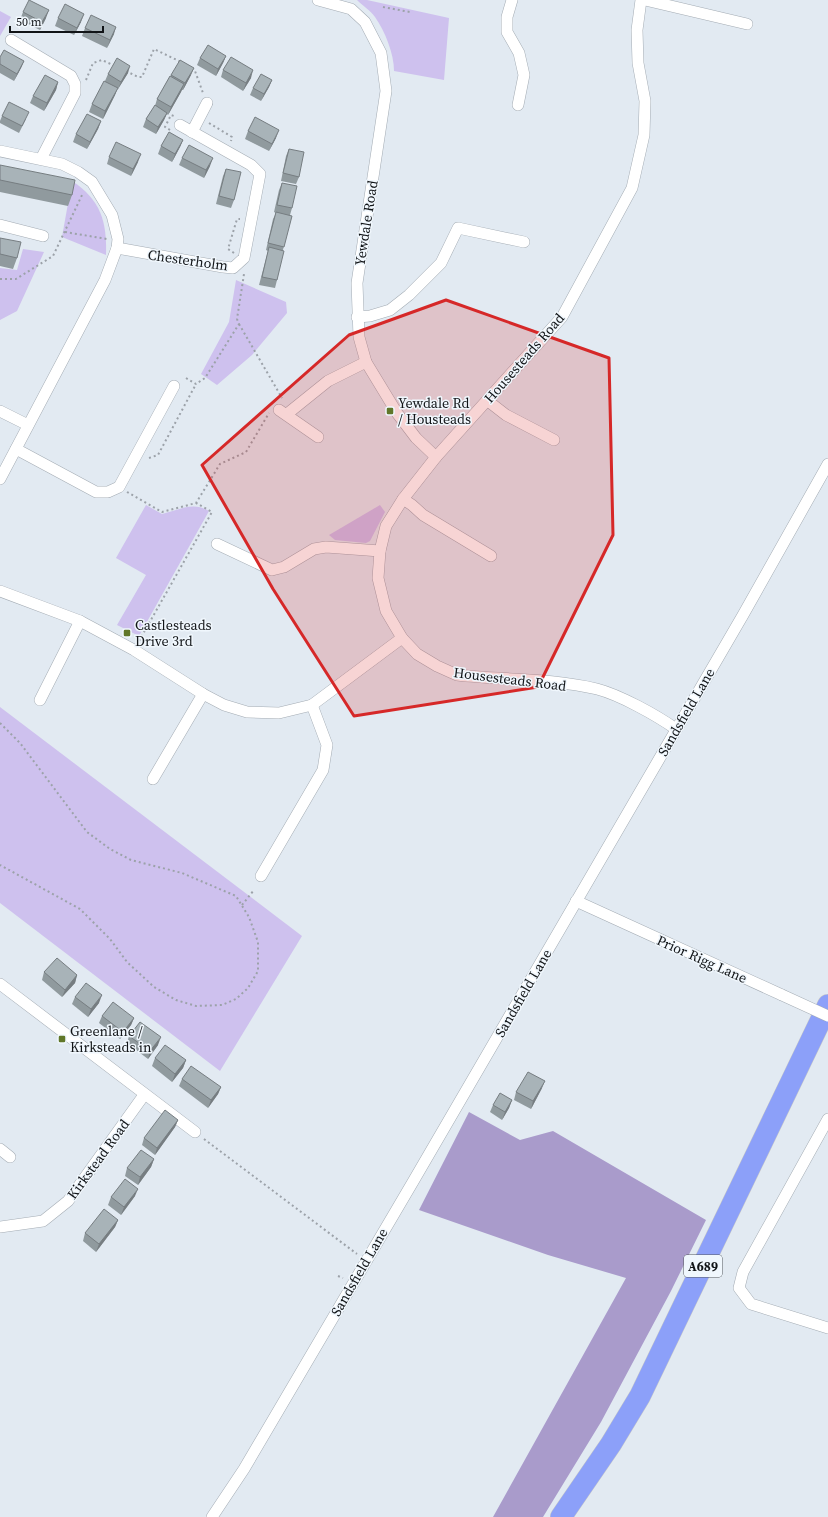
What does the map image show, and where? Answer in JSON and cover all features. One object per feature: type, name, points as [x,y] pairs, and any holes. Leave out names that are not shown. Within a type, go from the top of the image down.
[{"type":"highway","name":"A689","points":[[561,1517],[611,1444],[640,1396],[828,1005]]},
{"type":"street","name":"Yewdale Road","points":[[318,0],[351,9],[365,22],[381,53],[386,91],[357,283],[357,316],[359,337],[366,362],[397,413],[416,438],[436,457]]},
{"type":"street","points":[[512,0],[507,17],[507,32],[519,53],[524,75],[518,105]]},
{"type":"street","name":"Housesteads Road","points":[[641,0],[637,30],[638,63],[645,101],[644,135],[632,188],[562,318],[436,457],[403,500],[386,526],[380,550],[378,578],[386,611],[402,638],[417,654],[437,666],[457,675],[535,680],[598,690],[639,708],[676,729]]},
{"type":"street","points":[[645,0],[747,24]]},
{"type":"street","points":[[11,40],[71,76],[75,84],[75,93],[42,159]]},
{"type":"street","points":[[192,132],[205,99]]},
{"type":"street","name":"Chesterholm","points":[[117,248],[233,268],[244,258],[260,174],[251,165],[176,124]]},
{"type":"street","points":[[0,151],[62,164],[78,172],[92,182],[112,215],[118,239],[117,248],[105,280],[0,479]]},
{"type":"street","points":[[0,225],[44,236]]},
{"type":"street","points":[[357,316],[370,316],[390,310],[409,295],[441,263],[458,228],[524,242]]},
{"type":"street","points":[[318,437],[279,409],[328,381],[366,362]]},
{"type":"street","points":[[16,449],[96,492],[108,492],[120,487],[174,386]]},
{"type":"street","points":[[488,401],[506,414],[554,440]]},
{"type":"street","points":[[0,411],[28,425]]},
{"type":"street","name":"Sandsfield Lane","points":[[212,1517],[248,1462],[576,902],[828,464]]},
{"type":"street","points":[[403,500],[412,505],[423,515],[491,556]]},
{"type":"street","points":[[218,544],[272,570],[284,567],[314,549],[326,547],[380,550]]},
{"type":"street","points":[[0,591],[80,621],[134,650],[203,694],[224,705],[247,712],[279,713],[312,705],[402,638]]},
{"type":"street","points":[[40,700],[80,621]]},
{"type":"street","points":[[153,779],[203,694]]},
{"type":"street","points":[[261,876],[323,770],[327,745],[312,705]]},
{"type":"street","name":"Prior Rigg Lane","points":[[576,902],[828,1016]]},
{"type":"street","points":[[0,984],[195,1132]]},
{"type":"street","name":"Kirkstead Road","points":[[0,1228],[43,1221],[68,1201],[144,1094]]},
{"type":"street","points":[[828,1119],[743,1272],[739,1288],[751,1304],[828,1328]]},
{"type":"street","points":[[0,1149],[10,1157]]},
{"type":"path","points":[[383,7],[410,12]]},
{"type":"path","points":[[125,71],[138,77],[142,77],[154,49],[185,64]]},
{"type":"path","points":[[84,84],[92,63],[102,60],[118,68]]},
{"type":"path","points":[[190,68],[195,71],[205,99]]},
{"type":"path","points":[[171,115],[176,124],[165,127],[171,115]]},
{"type":"path","points":[[205,121],[232,137],[230,147]]},
{"type":"path","points":[[238,255],[228,249],[237,219],[245,218]]},
{"type":"path","points":[[65,232],[108,239]]},
{"type":"path","points":[[125,489],[127,492],[162,512],[196,502],[220,464],[246,452],[279,409],[282,398],[237,318],[245,271]]},
{"type":"path","points":[[143,459],[158,455],[196,384],[205,378],[239,324]]},
{"type":"path","points":[[186,378],[196,384]]},
{"type":"path","points":[[139,642],[212,512],[196,502]]},
{"type":"path","points":[[0,723],[20,742],[88,832],[110,848],[131,860],[182,873],[236,896],[249,917],[258,942],[258,972],[248,988],[236,999],[222,1005],[196,1006],[176,1000],[154,987],[127,962],[110,939],[80,909],[0,865]]},
{"type":"path","points":[[242,905],[254,890]]},
{"type":"path","points":[[195,1132],[357,1254]]},
{"type":"highlighted area","points":[[446,300],[609,358],[613,535],[538,687],[354,716],[273,589],[202,465],[349,335]]},
{"type":"shaded area","points":[[357,0],[367,0],[449,18],[444,80],[394,71],[391,50],[379,23],[369,10]]},
{"type":"shaded area","points":[[0,11],[11,17],[0,36]]},
{"type":"shaded area","points":[[72,181],[82,188],[96,204],[105,232],[106,255],[62,237]]},
{"type":"shaded area","points":[[23,249],[44,252],[17,311],[0,320],[0,268],[17,270]]},
{"type":"shaded area","points":[[236,280],[286,302],[287,313],[252,355],[217,385],[201,374],[229,322]]},
{"type":"shaded area","points":[[146,505],[162,514],[192,506],[209,511],[139,636],[117,625],[146,575],[116,558]]},
{"type":"shaded area","points":[[380,505],[385,512],[370,541],[366,543],[335,540],[329,535]]},
{"type":"shaded area","points":[[0,707],[302,936],[220,1071],[0,903]]},
{"type":"shaded area","points":[[469,1112],[520,1140],[553,1131],[706,1220],[671,1291],[601,1422],[543,1517],[493,1517],[626,1278],[548,1255],[419,1210]]},
{"type":"building","points":[[29,0],[49,10],[42,22],[23,12]]},
{"type":"building","points":[[65,4],[84,14],[77,28],[58,18]]},
{"type":"building","points":[[91,15],[116,27],[110,40],[85,28]]},
{"type":"building","points":[[208,45],[226,56],[218,69],[200,58]]},
{"type":"building","points":[[4,50],[24,61],[17,74],[0,64],[0,57]]},
{"type":"building","points":[[231,57],[253,70],[246,83],[223,70]]},
{"type":"building","points":[[117,58],[130,66],[121,82],[108,74]]},
{"type":"building","points":[[180,60],[194,68],[185,83],[171,75]]},
{"type":"building","points":[[261,74],[272,80],[264,94],[253,88]]},
{"type":"building","points":[[45,75],[58,82],[47,103],[33,96]]},
{"type":"building","points":[[170,76],[184,84],[171,107],[157,99]]},
{"type":"building","points":[[104,81],[118,88],[105,111],[92,104]]},
{"type":"building","points":[[9,102],[29,112],[22,126],[2,116]]},
{"type":"building","points":[[155,105],[167,113],[158,127],[146,119]]},
{"type":"building","points":[[87,114],[101,121],[90,142],[76,134]]},
{"type":"building","points":[[255,117],[279,130],[272,144],[248,131]]},
{"type":"building","points":[[169,132],[183,140],[175,154],[161,146]]},
{"type":"building","points":[[116,142],[141,154],[133,169],[109,157]]},
{"type":"building","points":[[189,145],[213,158],[206,170],[182,158]]},
{"type":"building","points":[[289,149],[304,152],[299,177],[283,173]]},
{"type":"building","points":[[0,165],[75,180],[72,195],[0,180]]},
{"type":"building","points":[[226,169],[241,172],[234,200],[219,196]]},
{"type":"building","points":[[282,183],[297,186],[292,208],[277,205]]},
{"type":"building","points":[[276,212],[292,216],[284,247],[268,243]]},
{"type":"building","points":[[0,238],[21,242],[17,258],[0,254]]},
{"type":"building","points":[[269,247],[284,251],[277,280],[262,277]]},
{"type":"building","points":[[57,958],[77,975],[65,990],[44,972]]},
{"type":"building","points":[[86,983],[102,995],[91,1009],[75,997]]},
{"type":"building","points":[[113,1002],[134,1018],[123,1032],[102,1016]]},
{"type":"building","points":[[140,1022],[161,1037],[150,1051],[129,1036]]},
{"type":"building","points":[[165,1045],[186,1060],[175,1074],[155,1058]]},
{"type":"building","points":[[191,1066],[221,1087],[211,1100],[182,1079]]},
{"type":"building","points":[[528,1072],[545,1081],[533,1101],[516,1092]]},
{"type":"building","points":[[500,1093],[512,1100],[505,1112],[493,1105]]},
{"type":"building","points":[[165,1110],[178,1120],[157,1148],[144,1138]]},
{"type":"building","points":[[141,1150],[154,1159],[140,1177],[127,1168]]},
{"type":"building","points":[[125,1179],[138,1189],[124,1207],[111,1197]]},
{"type":"building","points":[[104,1209],[118,1220],[99,1244],[85,1233]]},
{"type":"place","name":"Yewdale Rd / Housteads","points":[[390,411]]},
{"type":"place","name":"Castlesteads Drive 3rd","points":[[127,633]]},
{"type":"place","name":"Greenlane / Kirksteads in","points":[[62,1039]]}]
